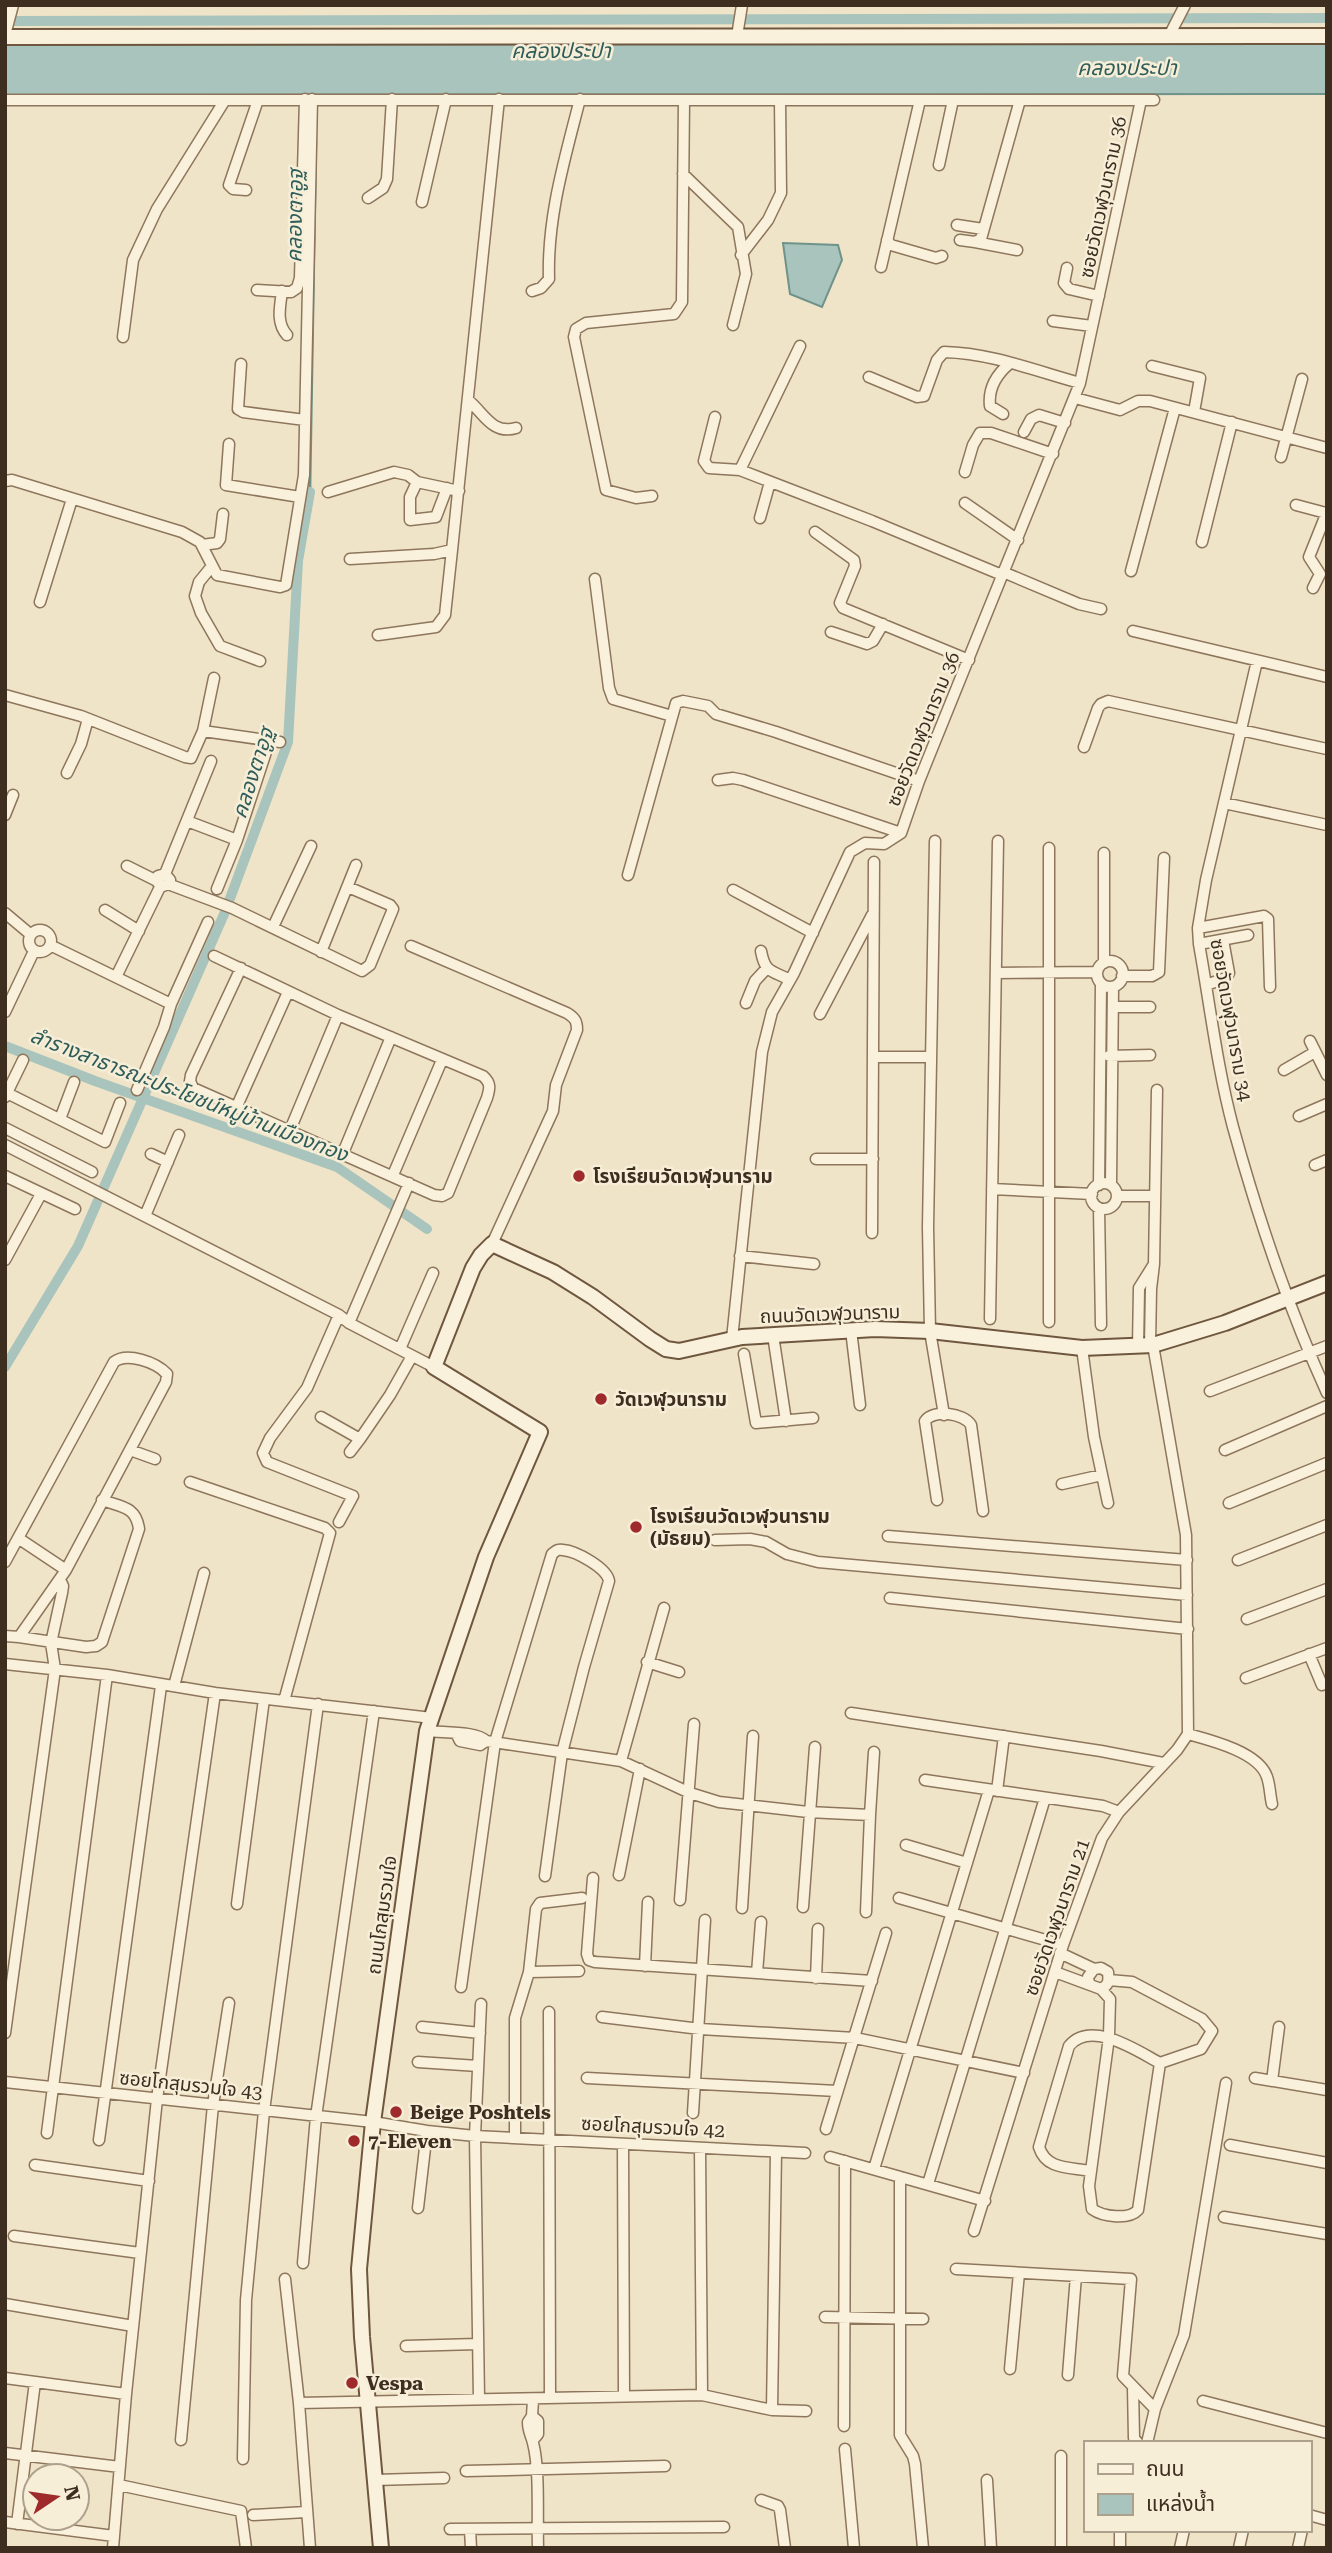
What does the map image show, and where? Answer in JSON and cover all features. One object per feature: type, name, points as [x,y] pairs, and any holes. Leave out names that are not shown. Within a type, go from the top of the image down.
[{"type":"street","points":[[737,36],[742,5]]},
{"type":"street","points":[[1176,36],[1186,5]]},
{"type":"street","points":[[13,6],[7,32],[1327,36]]},
{"type":"street","points":[[257,290],[291,292],[297,289],[300,278],[309,99]]},
{"type":"street","points":[[5,481],[182,532],[202,545],[217,575],[280,587],[286,585],[304,475],[309,99]]},
{"type":"street","points":[[368,198],[383,188],[387,179],[392,99]]},
{"type":"street","points":[[422,202],[446,99]]},
{"type":"street","points":[[378,635],[436,627],[445,615],[499,99]]},
{"type":"street","points":[[532,291],[541,288],[549,278],[548,258],[556,194],[580,99]]},
{"type":"street","points":[[5,100],[1154,100]]},
{"type":"street","points":[[122,337],[133,260],[157,209],[225,100]]},
{"type":"street","points":[[246,190],[233,189],[229,185],[258,100]]},
{"type":"street","points":[[652,496],[636,498],[606,490],[574,337],[576,329],[586,323],[674,314],[682,302],[684,100]]},
{"type":"street","points":[[742,254],[768,220],[781,193],[780,100]]},
{"type":"street","points":[[881,267],[920,100]]},
{"type":"street","points":[[939,165],[953,100]]},
{"type":"street","points":[[975,242],[981,239],[1020,100]]},
{"type":"street","name":"ซอยวัดเวฬุวนาราม 36","points":[[732,1339],[765,1034],[772,1012],[813,933],[850,852],[865,843],[884,844],[901,833],[919,781],[1080,383],[1142,100]]},
{"type":"street","points":[[683,174],[738,227],[746,274],[733,325]]},
{"type":"street","points":[[957,225],[983,229]]},
{"type":"street","points":[[887,240],[891,245],[936,258],[943,256]]},
{"type":"street","points":[[960,240],[1017,250]]},
{"type":"street","points":[[1067,268],[1064,284],[1069,289],[1100,296]]},
{"type":"street","points":[[282,291],[279,320],[287,335]]},
{"type":"street","points":[[1052,321],[1092,326]]},
{"type":"street","points":[[740,470],[800,346]]},
{"type":"street","points":[[869,377],[917,397],[924,396],[937,360],[944,352],[973,354],[1080,383]]},
{"type":"street","points":[[241,364],[238,409],[243,412],[305,420]]},
{"type":"street","points":[[1003,414],[990,406],[989,396],[997,374],[1009,364]]},
{"type":"street","points":[[1152,366],[1200,378],[1194,412]]},
{"type":"street","points":[[1281,457],[1302,379]]},
{"type":"street","points":[[1075,398],[1119,410],[1138,401],[1150,401],[1327,448]]},
{"type":"street","points":[[468,400],[495,428],[507,431],[516,428]]},
{"type":"street","points":[[1131,571],[1175,408]]},
{"type":"street","points":[[1024,432],[1031,418],[1039,415],[1065,423]]},
{"type":"street","points":[[715,417],[704,461],[709,468],[740,470],[1079,604],[1101,609]]},
{"type":"street","points":[[1202,542],[1232,422]]},
{"type":"street","points":[[965,472],[973,445],[980,433],[991,433],[1053,454]]},
{"type":"street","points":[[229,444],[226,485],[300,497]]},
{"type":"street","points":[[328,492],[394,472],[408,475],[417,482],[459,491]]},
{"type":"street","points":[[417,482],[410,497],[410,520],[436,517],[447,488]]},
{"type":"street","points":[[760,518],[771,482]]},
{"type":"street","points":[[40,602],[58,536],[72,499]]},
{"type":"street","points":[[965,503],[1018,540]]},
{"type":"street","points":[[1296,505],[1326,512],[1309,557],[1323,575],[1313,588]]},
{"type":"street","points":[[202,545],[217,543],[220,539],[223,514]]},
{"type":"street","points":[[815,532],[853,560],[855,566],[840,603],[843,608],[969,660]]},
{"type":"street","points":[[350,559],[434,554],[452,550]]},
{"type":"street","points":[[212,566],[199,582],[195,596],[201,613],[220,646],[260,661]]},
{"type":"street","points":[[595,579],[613,699],[672,716]]},
{"type":"street","points":[[831,632],[867,644],[873,641],[883,624]]},
{"type":"street","points":[[1133,631],[1327,677]]},
{"type":"street","name":"ซอยวัดเวฬุวนาราม 34","points":[[1257,660],[1198,928],[1199,944],[1233,1127],[1275,1263],[1327,1393]]},
{"type":"street","points":[[5,695],[88,719],[191,758],[203,731],[214,678]]},
{"type":"street","points":[[628,875],[676,703],[683,701],[708,706],[716,714],[919,781]]},
{"type":"street","points":[[1084,747],[1098,708],[1108,701],[1327,750]]},
{"type":"street","points":[[67,773],[81,744],[88,719]]},
{"type":"street","points":[[203,731],[280,742]]},
{"type":"street","points":[[217,889],[237,840],[267,749]]},
{"type":"street","points":[[116,977],[163,881],[211,761]]},
{"type":"street","points":[[718,780],[743,780],[901,833]]},
{"type":"street","points":[[5,815],[13,794]]},
{"type":"street","points":[[1224,803],[1327,825]]},
{"type":"street","points":[[187,821],[237,840]]},
{"type":"street","points":[[934,841],[928,1227],[930,1331],[944,1415]]},
{"type":"street","points":[[990,1319],[998,841]]},
{"type":"street","points":[[273,928],[311,846]]},
{"type":"street","points":[[1049,848],[1049,1322]]},
{"type":"street","points":[[1097,972],[1104,963],[1104,853]]},
{"type":"street","points":[[1122,976],[1152,976],[1159,972],[1164,858]]},
{"type":"street","points":[[872,1233],[874,862]]},
{"type":"street","points":[[321,952],[356,865]]},
{"type":"street","points":[[127,866],[232,908],[358,971],[370,965],[393,913],[390,905],[348,887]]},
{"type":"street","points":[[733,890],[813,933]]},
{"type":"street","points":[[105,910],[139,930]]},
{"type":"street","points":[[820,1014],[874,911]]},
{"type":"street","points":[[5,913],[30,934]]},
{"type":"street","points":[[1198,928],[1264,916],[1268,919],[1270,987]]},
{"type":"street","points":[[137,1090],[171,1004],[208,922]]},
{"type":"street","points":[[30,934],[43,929],[50,935],[50,945],[44,951],[34,951]]},
{"type":"street","points":[[30,934],[29,943],[34,951]]},
{"type":"street","points":[[1199,944],[1248,935]]},
{"type":"street","points":[[1206,985],[1226,978],[1229,973],[1223,940]]},
{"type":"street","points":[[50,945],[171,1004]]},
{"type":"street","points":[[6,1148],[145,1216],[434,1367],[473,1268],[492,1244],[553,1111],[556,1085],[577,1024],[575,1018],[567,1013],[411,946]]},
{"type":"street","points":[[5,1012],[34,951]]},
{"type":"street","points":[[761,951],[763,963],[767,968],[790,980]]},
{"type":"street","points":[[214,956],[241,968],[338,1015],[483,1076],[488,1081],[490,1087],[448,1193],[442,1196],[434,1195],[193,1088],[190,1081],[241,968]]},
{"type":"street","points":[[1101,984],[1113,987],[1120,982],[1122,976],[1116,963],[1104,963]]},
{"type":"street","points":[[746,1003],[755,981],[767,968]]},
{"type":"street","points":[[996,973],[1097,972]]},
{"type":"street","points":[[1097,972],[1101,984],[1099,1185],[1092,1194],[1093,1202],[1099,1208],[1101,1325]]},
{"type":"street","points":[[1113,987],[1111,1185],[1117,1196]]},
{"type":"street","points":[[237,1107],[288,992]]},
{"type":"street","points":[[1112,1007],[1150,1007]]},
{"type":"street","points":[[290,1129],[338,1015]]},
{"type":"street","points":[[343,1153],[391,1037]]},
{"type":"street","points":[[1310,1041],[1327,1075]]},
{"type":"street","points":[[1284,1070],[1315,1052]]},
{"type":"street","points":[[1100,1056],[1150,1055]]},
{"type":"street","points":[[873,1057],[931,1057]]},
{"type":"street","points":[[23,1060],[6,1094],[105,1142],[120,1102]]},
{"type":"street","points":[[393,1175],[442,1060]]},
{"type":"street","points":[[60,1119],[74,1082]]},
{"type":"street","points":[[1157,1090],[1154,1264],[1147,1345],[1183,1508],[1187,1560],[1188,1734],[1227,1745],[1258,1765],[1267,1775],[1272,1804]]},
{"type":"street","points":[[1299,1116],[1327,1104]]},
{"type":"street","points":[[5,1128],[92,1172]]},
{"type":"street","points":[[145,1216],[179,1135]]},
{"type":"street","points":[[151,1154],[168,1161]]},
{"type":"street","points":[[816,1158],[873,1159]]},
{"type":"street","points":[[1315,1165],[1327,1160]]},
{"type":"street","points":[[5,1176],[75,1209]]},
{"type":"street","points":[[349,1323],[410,1183]]},
{"type":"street","points":[[1099,1185],[1111,1185]]},
{"type":"street","points":[[992,1189],[1092,1194]]},
{"type":"street","points":[[5,1260],[41,1194]]},
{"type":"street","points":[[1117,1196],[1155,1196]]},
{"type":"street","points":[[1099,1208],[1111,1207],[1117,1196]]},
{"type":"street","name":"ถนนวัดเวฬุวนาราม","points":[[492,1244],[553,1272],[666,1349],[690,1350],[732,1339],[852,1330],[930,1331],[1082,1348],[1147,1345],[1226,1323],[1327,1283]]},
{"type":"street","points":[[740,1256],[814,1264]]},
{"type":"street","points":[[400,1349],[433,1273]]},
{"type":"street","points":[[338,1315],[307,1388],[270,1438],[263,1453],[267,1462],[353,1496],[339,1522]]},
{"type":"street","points":[[852,1330],[860,1405]]},
{"type":"street","points":[[773,1335],[786,1421]]},
{"type":"street","points":[[1210,1391],[1327,1346]]},
{"type":"street","points":[[1082,1348],[1094,1437],[1108,1503]]},
{"type":"street","points":[[744,1354],[756,1423],[813,1418]]},
{"type":"street","points":[[350,1452],[384,1406],[412,1356]]},
{"type":"street","points":[[5,1562],[114,1362],[120,1357],[130,1357],[162,1368],[167,1374],[166,1382],[130,1450],[66,1570],[19,1637]]},
{"type":"street","name":"ถนนโกสุมรวมใจ","points":[[381,2548],[362,2337],[359,2269],[373,2122],[430,1725],[486,1557],[540,1432],[434,1367]]},
{"type":"street","points":[[1225,1450],[1327,1406]]},
{"type":"street","points":[[937,1500],[925,1421],[933,1414],[961,1417],[968,1419],[971,1425],[983,1511]]},
{"type":"street","points":[[321,1417],[360,1439]]},
{"type":"street","points":[[130,1450],[155,1459]]},
{"type":"street","points":[[1229,1503],[1327,1463]]},
{"type":"street","points":[[1062,1484],[1102,1475]]},
{"type":"street","points":[[190,1482],[325,1528],[330,1533],[284,1701]]},
{"type":"street","points":[[5,1636],[86,1647],[102,1642],[139,1529],[132,1511],[102,1500]]},
{"type":"street","points":[[1238,1559],[1327,1525]]},
{"type":"street","points":[[888,1536],[1187,1560]]},
{"type":"street","points":[[18,1538],[66,1570]]},
{"type":"street","points":[[715,1540],[766,1542],[787,1555],[818,1562],[1187,1595]]},
{"type":"street","points":[[461,1987],[491,1741],[552,1554],[565,1549],[602,1568],[608,1574],[609,1581],[583,1667],[562,1753],[545,1876]]},
{"type":"street","points":[[174,1686],[204,1573]]},
{"type":"street","points":[[5,2033],[55,1669],[51,1643],[63,1586],[60,1580]]},
{"type":"street","points":[[1247,1619],[1327,1588]]},
{"type":"street","points":[[890,1598],[1188,1629]]},
{"type":"street","points":[[621,1761],[664,1608]]},
{"type":"street","points":[[1246,1678],[1327,1648]]},
{"type":"street","points":[[1310,1654],[1322,1685]]},
{"type":"street","points":[[5,1664],[10,1662],[107,1675],[162,1686],[374,1711],[430,1725],[457,1735],[460,1741],[480,1745],[491,1741],[621,1761],[690,1793],[719,1802],[808,1812],[870,1815]]},
{"type":"street","points":[[647,1662],[679,1672]]},
{"type":"street","points":[[47,2133],[107,1675]]},
{"type":"street","points":[[99,2140],[162,1686]]},
{"type":"street","points":[[5,2522],[115,2545],[126,2394],[157,2099],[215,1693]]},
{"type":"street","points":[[237,1904],[264,1699]]},
{"type":"street","points":[[243,2459],[246,2300],[264,2111],[318,1704]]},
{"type":"street","points":[[303,2263],[317,2117],[374,1711]]},
{"type":"street","points":[[851,1713],[1163,1763]]},
{"type":"street","points":[[680,1900],[694,1724]]},
{"type":"street","name":"ซอยวัดเวฬุวนาราม 21","points":[[974,2231],[1061,1949],[1102,1838],[1119,1812],[1177,1751],[1188,1734]]},
{"type":"street","points":[[874,2169],[967,1863],[993,1791],[1004,1736]]},
{"type":"street","points":[[742,1908],[753,1737]]},
{"type":"street","points":[[803,1907],[814,1747]]},
{"type":"street","points":[[866,1912],[874,1752]]},
{"type":"street","points":[[619,1875],[640,1769]]},
{"type":"street","points":[[925,1780],[1103,1806],[1119,1812]]},
{"type":"street","points":[[928,2185],[1045,1798]]},
{"type":"street","points":[[906,1845],[967,1863]]},
{"type":"street","points":[[593,1878],[587,1954],[589,1960],[702,1971],[872,1981]]},
{"type":"street","points":[[515,2137],[515,2018],[529,1972],[536,1909],[540,1903],[582,1898]]},
{"type":"street","points":[[899,1898],[1006,1929],[1061,1949],[1094,1969],[1101,1968],[1108,1972],[1109,1980],[1101,1989],[1093,1988],[1089,1983],[1088,1977],[1094,1969]]},
{"type":"street","points":[[645,1966],[648,1902]]},
{"type":"street","points":[[693,2112],[705,1920]]},
{"type":"street","points":[[757,1973],[761,1922]]},
{"type":"street","points":[[816,1978],[818,1929]]},
{"type":"street","points":[[826,2129],[887,1933]]},
{"type":"street","points":[[529,1972],[579,1971]]},
{"type":"street","points":[[1055,1972],[1089,1983]]},
{"type":"street","points":[[1090,2171],[1052,2165],[1042,2158],[1039,2147],[1069,2046],[1074,2039],[1080,2036],[1109,2037],[1160,2063],[1201,2049],[1212,2031],[1209,2024],[1132,1982],[1109,1980]]},
{"type":"street","points":[[1101,1989],[1110,1999],[1109,2037],[1089,2186],[1092,2210],[1098,2213],[1128,2216],[1138,2210],[1160,2063]]},
{"type":"street","points":[[181,2440],[213,2105],[229,2003]]},
{"type":"street","points":[[479,2399],[475,2136],[481,2004]]},
{"type":"street","points":[[549,2012],[550,2398]]},
{"type":"street","points":[[602,2017],[700,2029],[855,2038],[1024,2073]]},
{"type":"street","points":[[422,2027],[480,2033]]},
{"type":"street","points":[[1272,2081],[1279,2027]]},
{"type":"street","points":[[418,2062],[478,2066]]},
{"type":"street","points":[[587,2078],[837,2091]]},
{"type":"street","points":[[1255,2078],[1327,2090]]},
{"type":"street","name":"ซอยโกสุมรวมใจ 43","points":[[5,2082],[373,2122]]},
{"type":"street","points":[[1147,2441],[1155,2409],[1184,2335],[1226,2083]]},
{"type":"street","name":"ซอยโกสุมรวมใจ 42","points":[[373,2122],[427,2132],[475,2136],[806,2153]]},
{"type":"street","points":[[418,2208],[427,2132]]},
{"type":"street","points":[[623,2144],[624,2396]]},
{"type":"street","points":[[1230,2145],[1327,2162]]},
{"type":"street","points":[[699,2148],[702,2395]]},
{"type":"street","points":[[772,2410],[776,2152]]},
{"type":"street","points":[[830,2157],[985,2201]]},
{"type":"street","points":[[844,2426],[845,2161]]},
{"type":"street","points":[[35,2165],[149,2181]]},
{"type":"street","points":[[900,2177],[900,2435],[913,2455],[915,2464],[923,2548]]},
{"type":"street","points":[[1224,2217],[1327,2234]]},
{"type":"street","points":[[14,2235],[140,2253]]},
{"type":"street","points":[[956,2269],[1131,2279],[1123,2376],[1155,2409]]},
{"type":"street","points":[[1010,2369],[1019,2273]]},
{"type":"street","points":[[1068,2375],[1076,2276]]},
{"type":"street","points":[[285,2279],[299,2403],[310,2548]]},
{"type":"street","points":[[5,2304],[133,2326]]},
{"type":"street","points":[[825,2317],[923,2319]]},
{"type":"street","points":[[406,2346],[477,2344]]},
{"type":"street","points":[[5,2378],[126,2394]]},
{"type":"street","points":[[16,2524],[35,2382]]},
{"type":"street","points":[[1133,2387],[1137,2441]]},
{"type":"street","points":[[299,2403],[702,2395],[772,2410],[806,2411]]},
{"type":"street","points":[[533,2400],[532,2416],[527,2422],[528,2434],[533,2440],[536,2471],[538,2548]]},
{"type":"street","points":[[1203,2401],[1327,2432]]},
{"type":"street","points":[[845,2449],[854,2548]]},
{"type":"street","points":[[5,2453],[120,2467]]},
{"type":"street","points":[[1061,2456],[1061,2548]]},
{"type":"street","points":[[466,2471],[665,2466]]},
{"type":"street","points":[[375,2480],[444,2478]]},
{"type":"street","points":[[987,2480],[991,2548]]},
{"type":"street","points":[[119,2485],[241,2511],[246,2548]]},
{"type":"street","points":[[761,2500],[778,2506],[785,2548]]},
{"type":"street","points":[[253,2515],[306,2512]]},
{"type":"street","points":[[450,2529],[724,2527]]},
{"type":"street","points":[[470,2529],[471,2548]]},
{"type":"water","name":"คลองประปา","points":[[1327,43],[1327,94],[5,95],[5,45]]},
{"type":"water","points":[[783,243],[838,245],[842,260],[822,307],[790,294]]},
{"type":"waterway","points":[[5,21],[1327,18]]},
{"type":"waterway","name":"คลองตาอูฐ","points":[[310,492],[316,139]]},
{"type":"waterway","name":"คลองตาอูฐ","points":[[5,1367],[78,1246],[225,912],[288,742],[298,561],[310,492]]},
{"type":"waterway","name":"ลำรางสาธารณะประโยชน์หมู่บ้านเมืองทอง","points":[[5,1046],[337,1167],[427,1229]]},
{"type":"place","name":"โรงเรียนวัดเวฬุวนาราม","points":[[579,1176]]},
{"type":"place","name":"วัดเวฬุวนาราม","points":[[601,1399]]},
{"type":"place","name":"โรงเรียนวัดเวฬุวนาราม (มัธยม)","points":[[636,1527]]},
{"type":"place","name":"Beige Poshtels","points":[[396,2112]]},
{"type":"place","name":"7-Eleven","points":[[354,2141]]},
{"type":"place","name":"Vespa","points":[[352,2383]]}]
